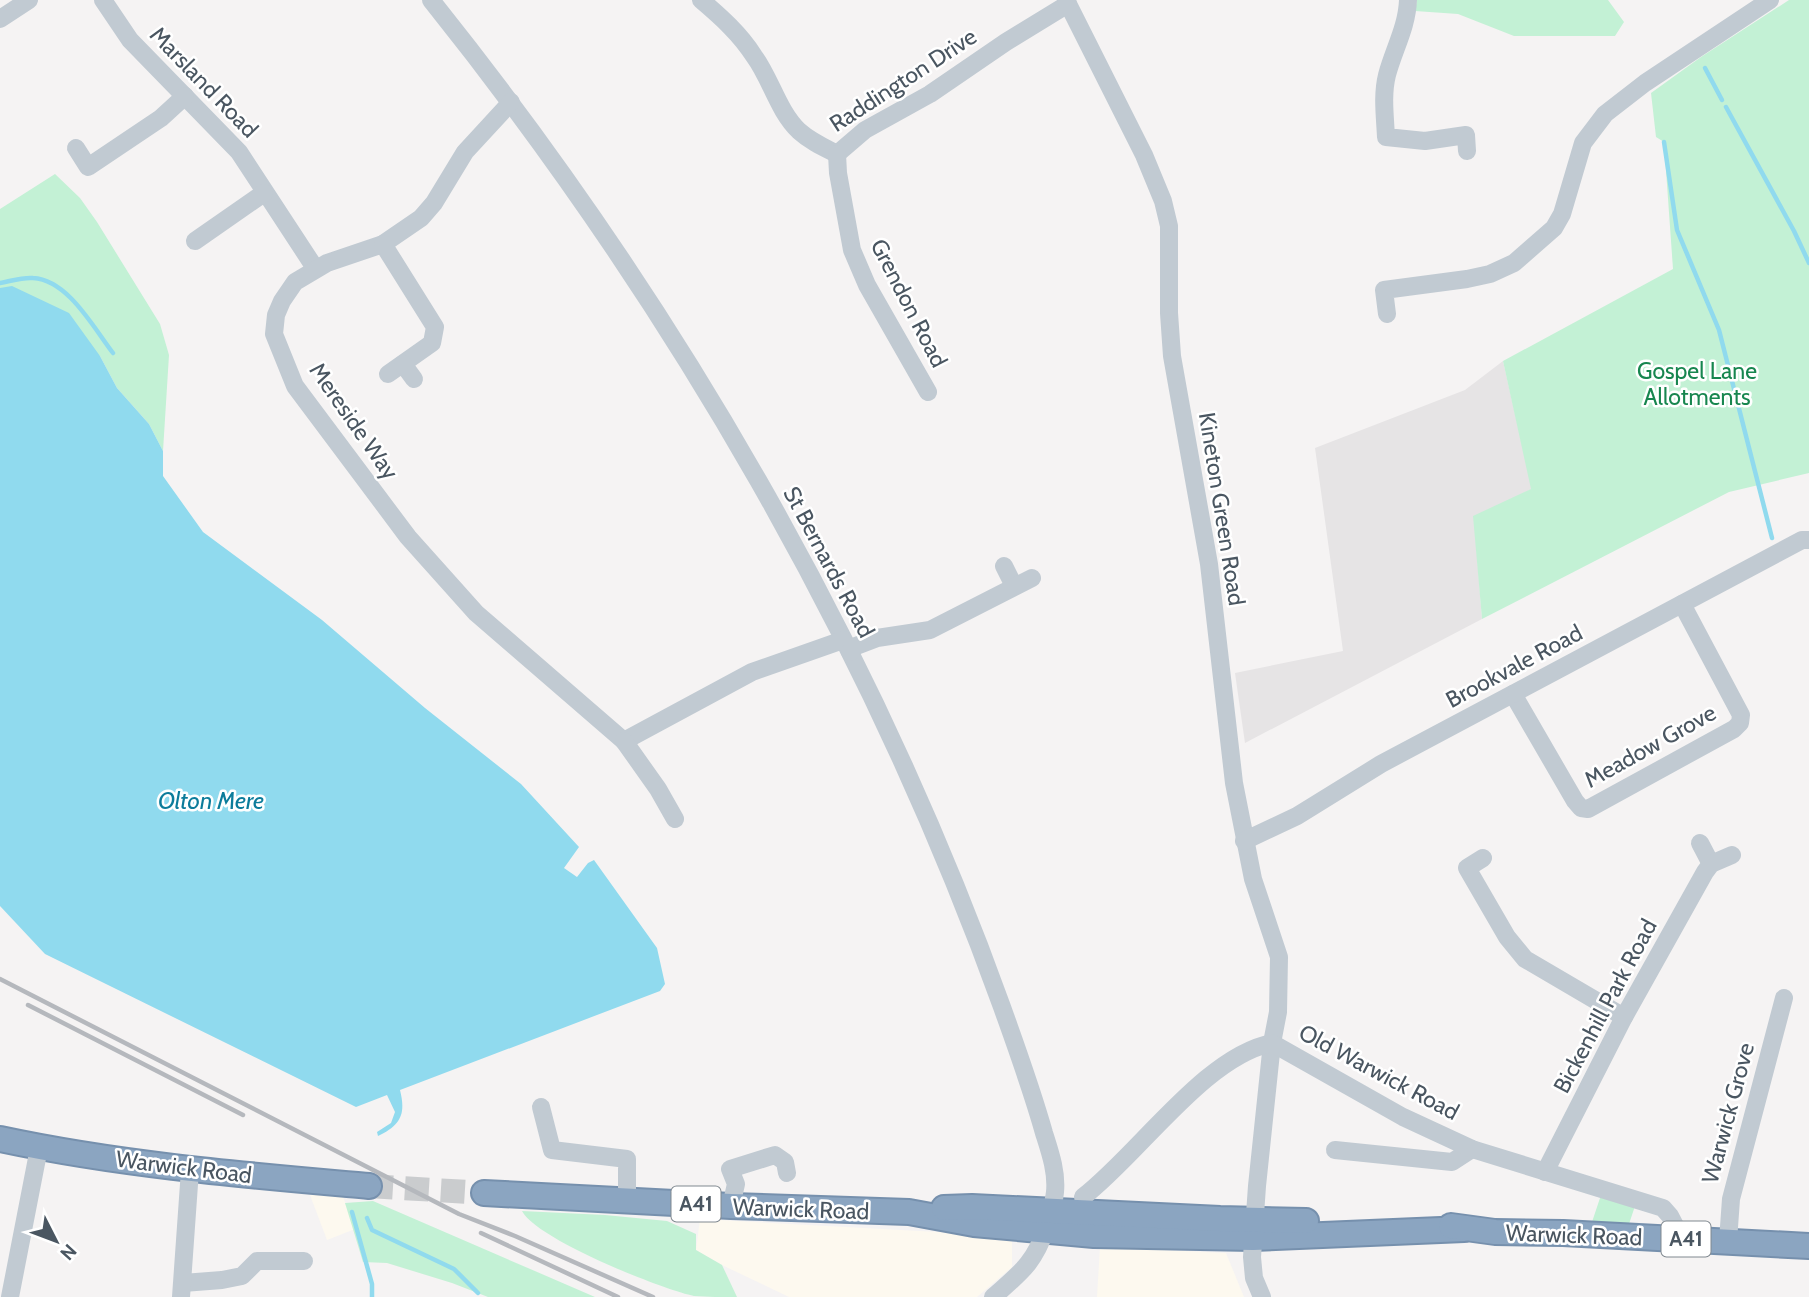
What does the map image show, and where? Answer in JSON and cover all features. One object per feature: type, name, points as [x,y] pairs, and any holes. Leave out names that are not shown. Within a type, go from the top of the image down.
[{"type":"highway","name":"Warwick Road","points":[[0,1139],[39,1148],[190,1170],[369,1186]]},
{"type":"highway","name":"Warwick Road","points":[[484,1193],[909,1212],[972,1207],[1048,1220],[1254,1229],[1464,1229],[1809,1246]]},
{"type":"street","points":[[0,19],[29,0]]},
{"type":"street","name":"Marsland Road","points":[[103,0],[130,40],[239,152],[315,268]]},
{"type":"street","name":"St Bernards Road","points":[[431,0],[511,102],[671,336],[748,464],[884,719],[920,799],[992,981],[1034,1098],[1053,1164],[1055,1192],[1048,1220]]},
{"type":"street","name":"Raddington Drive","points":[[702,0],[745,42],[768,78],[789,119],[816,144],[837,154],[865,130],[930,94],[1067,2]]},
{"type":"street","points":[[1408,0],[1407,20],[1387,75],[1384,92],[1386,137],[1425,141],[1466,135],[1467,150]]},
{"type":"street","points":[[1387,314],[1384,290],[1490,274],[1514,263],[1534,247],[1554,228],[1563,214],[1583,143],[1605,114],[1645,83],[1770,0]]},
{"type":"street","name":"Kineton Green Road","points":[[1067,2],[1144,155],[1163,201],[1168,226],[1172,356],[1209,564],[1234,783],[1253,879],[1279,957],[1278,1012],[1272,1043],[1254,1229],[1254,1278],[1262,1297]]},
{"type":"street","points":[[76,148],[89,167],[161,118],[185,96]]},
{"type":"street","name":"Mereside Way","points":[[511,102],[465,152],[421,218],[383,244],[315,268],[295,282],[276,315],[274,334],[295,386],[408,537],[476,612],[624,741],[658,789],[675,819]]},
{"type":"street","name":"Grendon Road","points":[[837,154],[852,250],[867,285],[928,391]]},
{"type":"street","points":[[195,241],[264,193]]},
{"type":"street","points":[[383,244],[435,327],[432,343],[396,369],[414,379]]},
{"type":"street","name":"Brookvale Road","points":[[1244,841],[1297,816],[1381,764],[1802,540],[1809,540]]},
{"type":"street","points":[[1003,566],[1014,586]]},
{"type":"street","points":[[624,741],[761,668],[856,646],[877,638],[930,630],[1032,578]]},
{"type":"street","name":"Meadow Grove","points":[[1513,694],[1575,801],[1581,808],[1588,808],[1734,729],[1740,723],[1741,715],[1682,604]]},
{"type":"street","points":[[1700,843],[1711,864],[1732,855]]},
{"type":"street","points":[[1483,858],[1467,868],[1516,949],[1537,967],[1624,1017]]},
{"type":"street","name":"Bickenhill Park Road","points":[[1545,1172],[1624,1017],[1711,864]]},
{"type":"street","name":"Warwick Grove","points":[[1728,1241],[1731,1199],[1784,998]]},
{"type":"street","name":"Old Warwick Road","points":[[1083,1197],[1106,1179],[1225,1063],[1256,1046],[1272,1043],[1403,1117],[1472,1149],[1663,1208],[1682,1239]]},
{"type":"street","points":[[541,1107],[552,1150],[627,1159],[627,1201]]},
{"type":"street","points":[[10,1297],[39,1148]]},
{"type":"street","points":[[1335,1150],[1452,1162],[1472,1149]]},
{"type":"street","points":[[731,1206],[736,1184],[730,1169],[761,1157],[775,1155],[785,1162],[787,1173]]},
{"type":"street","points":[[190,1170],[182,1290],[242,1276],[257,1261],[304,1261]]},
{"type":"street","points":[[993,1297],[1034,1257],[1048,1220]]},
{"type":"shaded area","points":[[1503,361],[1532,489],[1474,517],[1482,619],[1245,743],[1235,673],[1343,651],[1315,448],[1465,390]]},
{"type":"shaded area","points":[[342,1194],[355,1229],[327,1240],[310,1195]]},
{"type":"shaded area","points":[[700,1219],[1012,1236],[1012,1267],[977,1297],[789,1297],[696,1250]]},
{"type":"shaded area","points":[[1100,1247],[1226,1253],[1244,1297],[1097,1297]]},
{"type":"green space","points":[[1417,0],[1608,0],[1624,22],[1615,36],[1514,36],[1458,14],[1415,11]]},
{"type":"green space","name":"Gospel Lane Allotments","points":[[1789,0],[1809,0],[1809,473],[1729,492],[1482,619],[1473,516],[1531,489],[1503,361],[1673,269],[1664,142],[1656,137],[1651,93]]},
{"type":"green space","points":[[55,174],[80,198],[97,222],[160,324],[169,355],[163,451],[149,424],[117,388],[100,356],[0,288],[0,209]]},
{"type":"green space","points":[[1601,1195],[1635,1206],[1628,1227],[1591,1225]]},
{"type":"green space","points":[[373,1201],[595,1297],[488,1297],[387,1263],[363,1262],[345,1203]]},
{"type":"green space","points":[[522,1211],[667,1221],[696,1234],[696,1250],[722,1265],[737,1297],[694,1296],[655,1284],[550,1235]]},
{"type":"water","name":"Olton Mere","points":[[12,286],[69,313],[100,356],[117,388],[149,424],[163,451],[163,476],[203,532],[322,620],[425,708],[521,784],[579,847],[564,868],[577,877],[588,863],[594,860],[657,948],[665,984],[660,991],[400,1090],[400,1118],[392,1128],[378,1136],[377,1132],[391,1123],[395,1112],[387,1095],[356,1107],[45,954],[0,906],[0,288]]},
{"type":"waterway","points":[[1705,68],[1722,100]]},
{"type":"waterway","points":[[1726,107],[1809,263]]},
{"type":"waterway","points":[[1664,142],[1677,230],[1719,330],[1772,538]]},
{"type":"waterway","points":[[0,283],[33,278],[57,287],[79,307],[113,353]]},
{"type":"waterway","points":[[352,1212],[372,1284],[372,1297]]},
{"type":"waterway","points":[[367,1218],[372,1230],[454,1269],[478,1293]]},
{"type":"tunnel","points":[[369,1186],[484,1193]]},
{"type":"railway","points":[[0,979],[459,1214],[653,1297]]},
{"type":"railway","points":[[28,1005],[243,1115]]},
{"type":"railway","points":[[481,1233],[618,1297]]}]
